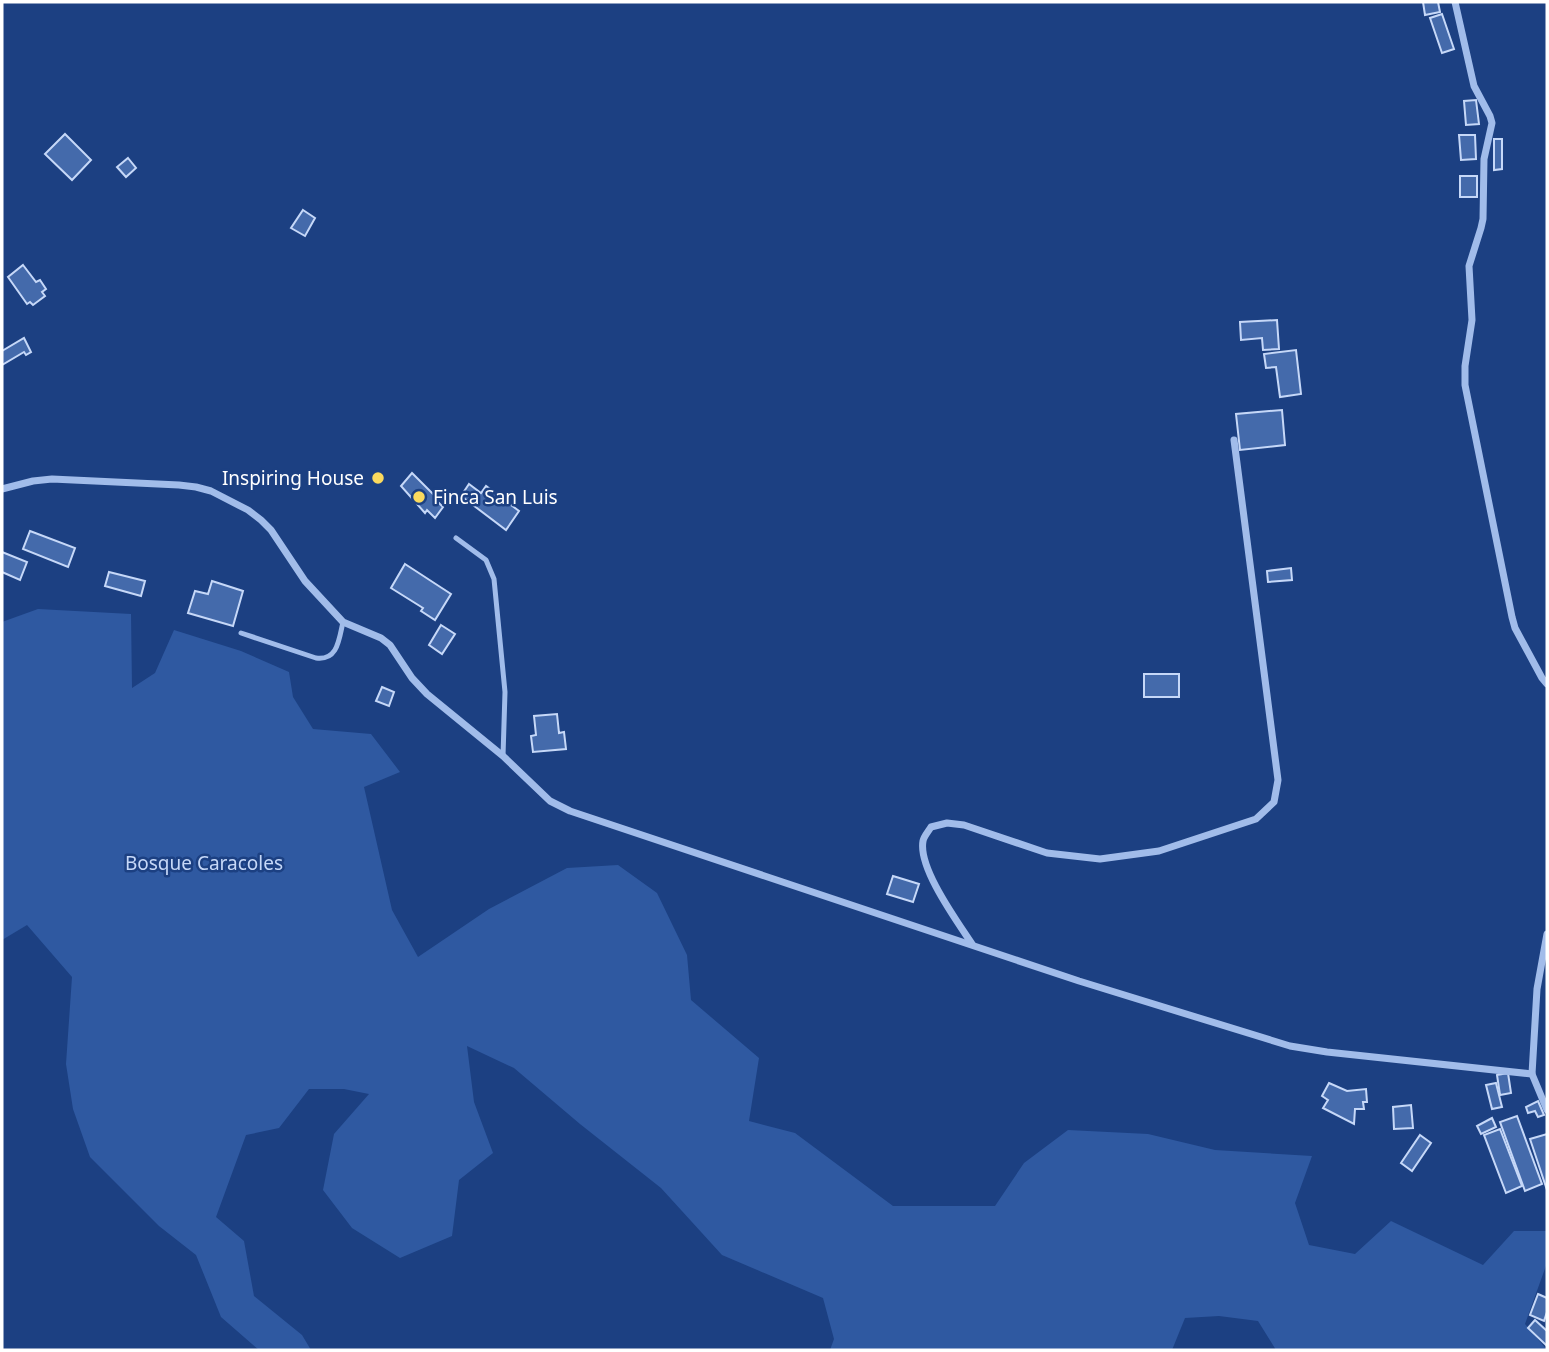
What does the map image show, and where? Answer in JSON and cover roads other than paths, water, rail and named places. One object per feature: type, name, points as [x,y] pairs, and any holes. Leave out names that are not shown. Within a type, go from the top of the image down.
[{"type":"street","points":[[1455,2],[1474,86],[1492,123],[1484,159],[1482,228],[1469,267],[1472,320],[1465,366],[1465,386],[1515,628],[1547,684]]},
{"type":"street","points":[[972,945],[930,875],[923,857],[923,839],[931,827],[947,823],[964,825],[1047,853],[1100,859],[1159,851],[1184,843],[1256,819],[1274,802],[1278,780],[1234,440]]},
{"type":"street","points":[[2,489],[52,479],[179,485],[211,491],[248,510],[271,530],[305,581],[343,622],[381,638],[390,645],[412,678],[427,694],[503,756],[550,801],[570,811],[1079,981],[1290,1046],[1532,1074]]},
{"type":"street","points":[[1547,934],[1537,989],[1532,1074],[1547,1110]]},
{"type":"lane","points":[[456,538],[486,560],[494,579],[505,692],[503,756]]},
{"type":"lane","points":[[241,633],[323,659],[329,658],[336,647],[343,622]]},
{"type":"place","name":"Inspiring House","points":[[378,478]]},
{"type":"place","name":"Finca San Luis","points":[[419,497]]},
{"type":"park label","name":"Bosque Caracoles","points":[[204,863]]}]
